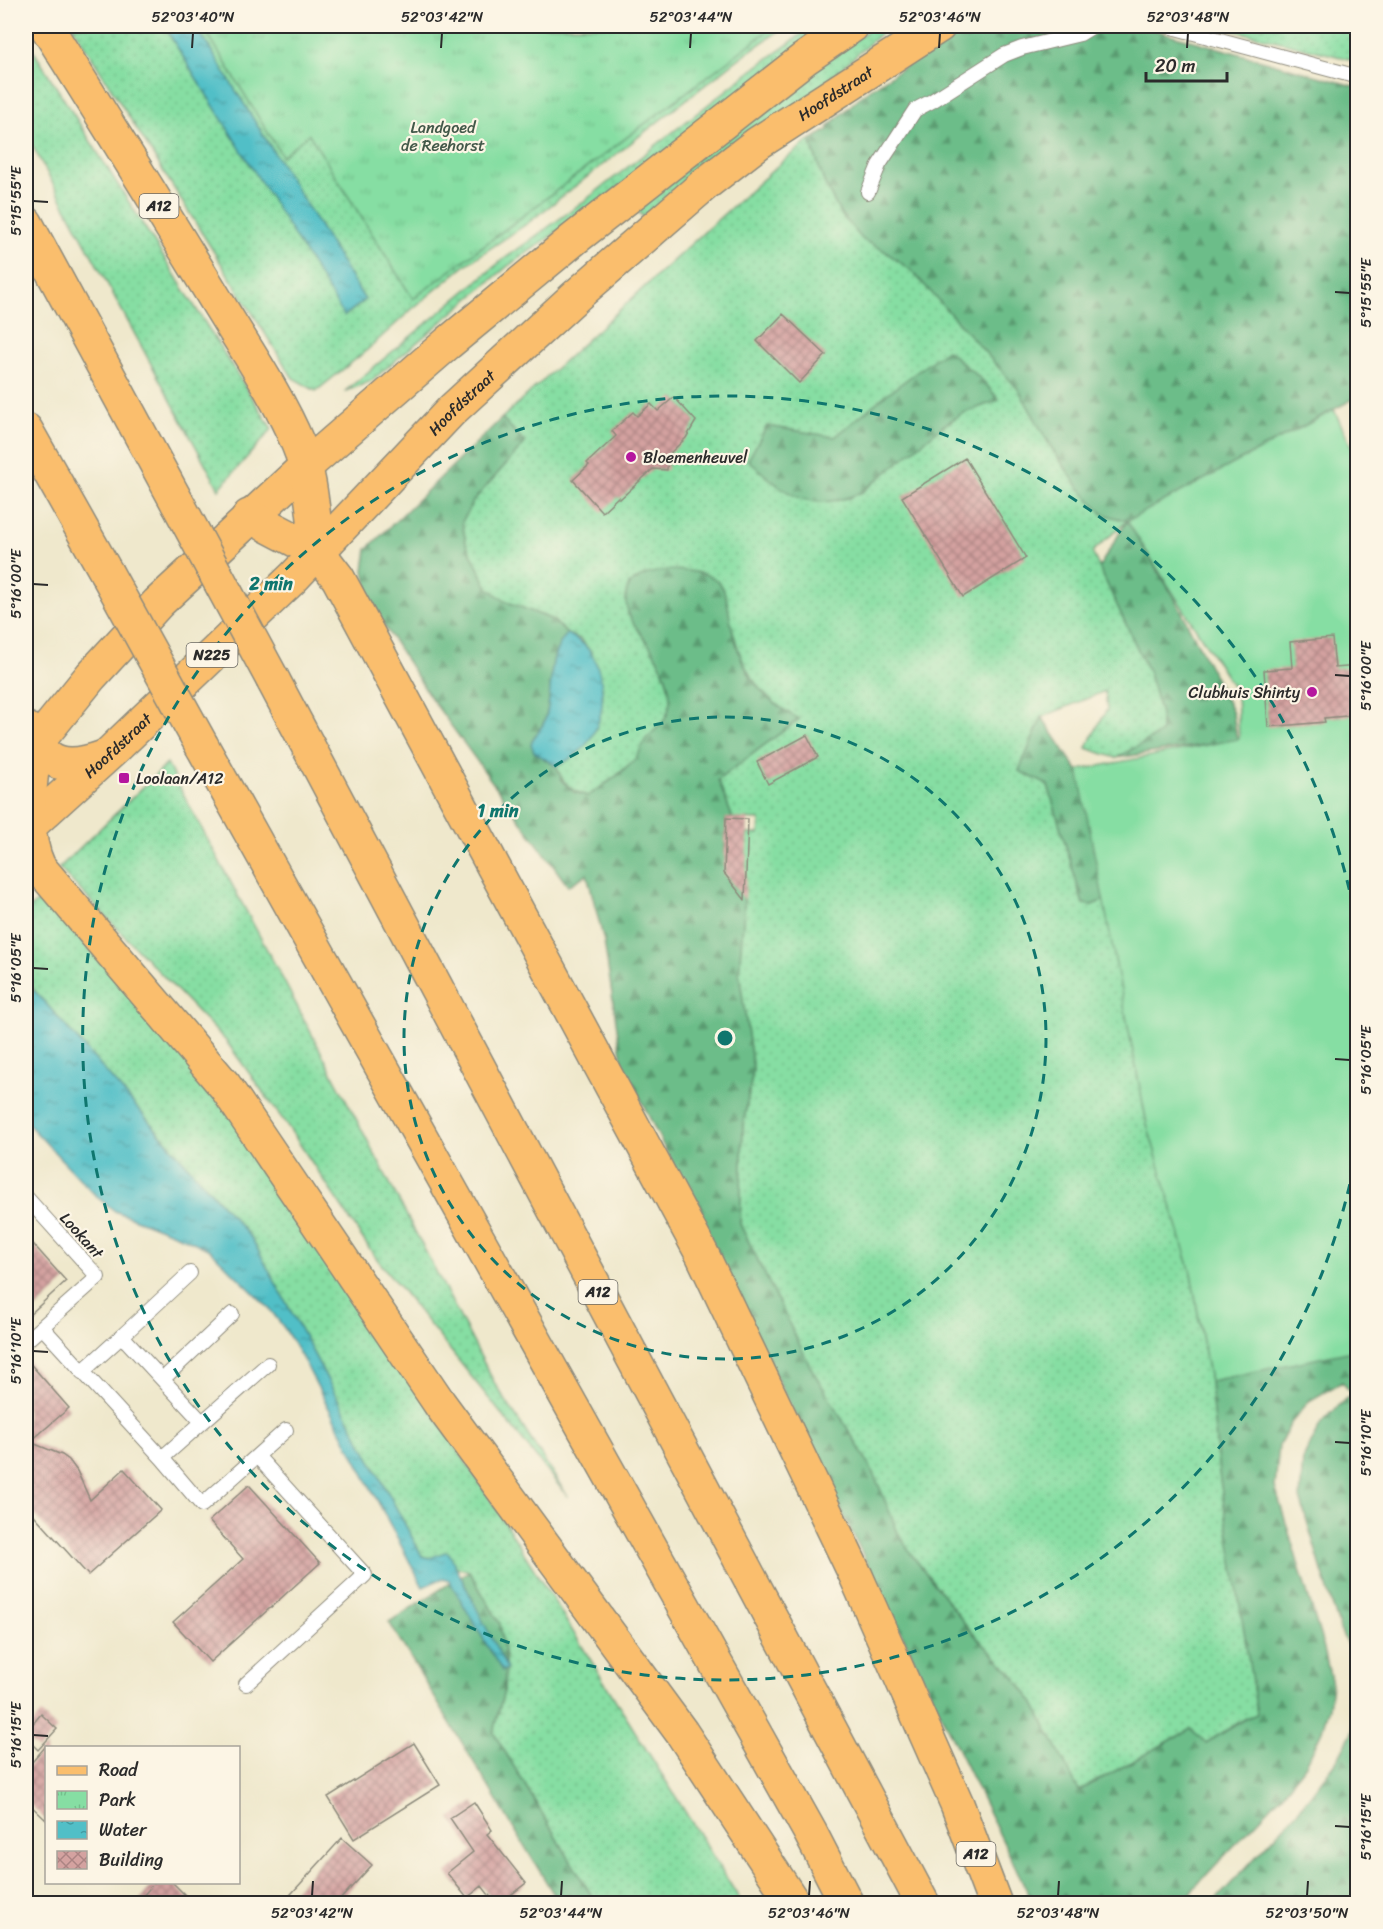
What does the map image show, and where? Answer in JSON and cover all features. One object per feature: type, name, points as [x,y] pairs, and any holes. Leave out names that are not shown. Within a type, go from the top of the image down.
[{"type":"main road","name":"A12","points":[[46,26],[167,219],[269,389],[298,444],[305,467]]},
{"type":"main road","points":[[794,1904],[682,1734],[440,1404],[225,1086],[32,863],[33,851],[27,827],[29,742],[158,603],[249,516],[305,467],[448,343],[574,239],[804,59],[852,26]]},
{"type":"main road","name":"Hoofdstraat","points":[[27,827],[104,757],[318,552],[453,410],[576,296],[705,184],[758,143],[939,26]]},
{"type":"main road","name":"A12","points":[[26,223],[273,680],[923,1904]]},
{"type":"main road","points":[[26,430],[799,1812],[847,1904]]},
{"type":"main road","points":[[305,467],[318,552]]},
{"type":"main road","points":[[249,516],[318,552]]},
{"type":"main road","name":"A12","points":[[318,552],[338,578],[702,1254],[856,1576],[957,1804],[995,1904]]},
{"type":"main road","points":[[29,742],[57,762],[69,765],[85,764],[104,757]]},
{"type":"lane","points":[[868,192],[879,165],[915,110],[1004,55],[1022,48],[1080,34],[1094,26]]},
{"type":"lane","points":[[1168,26],[1358,77]]},
{"type":"lane","name":"Lookant","points":[[26,1197],[98,1276],[26,1341]]},
{"type":"lane","points":[[82,1372],[190,1273]]},
{"type":"lane","points":[[163,1378],[232,1314]]},
{"type":"lane","points":[[42,1327],[202,1505],[286,1430]]},
{"type":"lane","points":[[122,1336],[202,1422]]},
{"type":"lane","points":[[162,1458],[268,1364]]},
{"type":"lane","points":[[246,1684],[365,1575],[257,1456]]},
{"type":"green space","name":"Landgoed de Reehorst","points":[[72,26],[164,26],[345,316],[365,300],[196,26],[786,26],[741,57],[528,223],[467,264],[316,391],[293,378]]},
{"type":"green space","name":"Landgoed de Reehorst","points":[[203,26],[774,26],[413,299],[309,134],[282,156]]},
{"type":"green space","points":[[813,26],[828,26],[586,212],[508,266],[371,381],[344,392],[500,262],[583,202],[755,68]]},
{"type":"green space","points":[[874,26],[889,26],[818,89],[643,217],[633,205]]},
{"type":"green space","points":[[965,26],[1140,26],[1357,87],[1357,397],[1127,521],[1103,514],[1077,485],[1049,444],[1019,390],[912,271],[883,250],[863,240],[840,213],[824,182],[810,140],[828,130],[829,126],[862,95]]},
{"type":"green space","points":[[1217,26],[1357,26],[1357,61]]},
{"type":"green space","points":[[26,39],[272,429],[219,489],[26,134]]},
{"type":"green space","points":[[810,140],[824,182],[840,213],[863,240],[883,250],[912,271],[1019,390],[1049,444],[1077,485],[1127,521],[1092,552],[1149,673],[1161,714],[1161,734],[1116,758],[1086,748],[1107,709],[1105,691],[1042,717],[1019,771],[1048,785],[1083,904],[1092,905],[1104,900],[1147,1124],[1157,1143],[1191,1273],[1210,1381],[1219,1473],[1258,1714],[1246,1718],[1206,1743],[1191,1729],[1079,1791],[1033,1702],[1013,1675],[970,1630],[912,1555],[898,1533],[867,1461],[811,1368],[740,1224],[743,1126],[753,1070],[739,972],[744,910],[743,856],[747,834],[759,834],[760,820],[733,819],[718,780],[799,719],[773,702],[754,681],[741,657],[732,627],[629,584],[626,594],[628,614],[653,650],[664,672],[671,696],[670,707],[664,721],[646,740],[636,758],[588,796],[576,792],[564,782],[556,766],[567,761],[603,696],[597,666],[591,652],[580,639],[567,634],[553,620],[505,601],[488,588],[466,543],[462,522],[473,501],[525,443],[502,418],[783,161]],"holes":[[[947,350],[983,381],[999,400],[961,414],[944,425],[862,492],[849,498],[820,502],[748,460],[767,426],[835,437],[887,394]]]},
{"type":"green space","points":[[947,350],[983,381],[999,400],[961,414],[944,425],[862,492],[827,502],[799,498],[774,483],[748,460],[767,426],[835,437],[887,394]]},
{"type":"green space","points":[[1334,410],[1357,460],[1156,568],[1127,521]]},
{"type":"green space","points":[[1334,410],[1358,460],[1357,1350],[1210,1381],[1191,1273],[1147,1124],[1078,770],[1239,739],[1237,693],[1127,521]]},
{"type":"green space","points":[[502,418],[525,443],[473,501],[462,522],[466,543],[488,588],[505,601],[553,620],[567,634],[555,654],[548,708],[544,722],[533,739],[544,759],[556,766],[563,782],[574,792],[588,796],[613,779],[637,757],[646,739],[665,719],[670,702],[668,684],[662,667],[631,618],[626,603],[630,585],[640,577],[653,573],[669,570],[700,573],[712,577],[720,584],[726,598],[740,654],[753,680],[772,701],[799,719],[718,780],[733,819],[726,819],[725,856],[743,856],[744,910],[739,972],[753,1070],[743,1126],[740,1224],[811,1368],[867,1461],[898,1533],[912,1555],[970,1630],[1013,1675],[1033,1702],[1079,1791],[1191,1729],[1206,1743],[1257,1714],[1219,1473],[1210,1381],[1357,1350],[1357,1664],[1340,1630],[1300,1498],[1303,1459],[1320,1425],[1345,1399],[1353,1395],[1342,1382],[1309,1401],[1291,1423],[1279,1445],[1275,1487],[1323,1645],[1332,1684],[1329,1707],[1322,1731],[1306,1764],[1281,1796],[1195,1887],[1184,1903],[1033,1903],[622,1061],[604,941],[587,874],[568,886],[431,698],[384,626],[368,594],[364,570],[367,549]]},
{"type":"green space","points":[[1127,521],[1174,597],[1233,713],[1237,740],[1116,758],[1161,733],[1161,714],[1149,673],[1099,567]]},
{"type":"green space","points":[[1042,717],[1079,773],[1104,900],[1092,905],[1083,904],[1048,785],[1019,771]]},
{"type":"green space","points":[[167,764],[286,985],[495,1384],[568,1497],[373,1254],[291,1131],[226,1041],[59,868]]},
{"type":"green space","points":[[44,897],[204,1074],[484,1489],[742,1903],[596,1903],[493,1732],[504,1691],[505,1658],[500,1624],[469,1571],[422,1556],[252,1239],[34,990],[26,976],[26,911]]},
{"type":"green space","points":[[469,1571],[500,1624],[505,1658],[504,1691],[493,1732],[596,1903],[559,1903],[389,1622]]},
{"type":"green space","points":[[1357,1664],[1357,1903],[1213,1903],[1294,1816],[1337,1760],[1353,1730]]},
{"type":"water","points":[[164,26],[196,26],[365,300],[344,316]]},
{"type":"water","points":[[567,634],[584,645],[594,659],[602,687],[602,701],[596,728],[590,740],[570,759],[556,766],[534,752],[531,744],[545,720],[555,654]]},
{"type":"water","points":[[34,990],[252,1239],[422,1556],[430,1558],[445,1552],[449,1553],[507,1669],[502,1671],[449,1580],[443,1578],[423,1587],[305,1363],[285,1329],[269,1308],[210,1250],[115,1211],[97,1197],[26,1122],[26,996]]},
{"type":"building","points":[[783,314],[826,355],[799,383],[757,341]]},
{"type":"building","name":"Bloemenheuvel","points":[[674,397],[696,421],[686,438],[668,455],[667,470],[653,469],[602,512],[573,480],[589,465],[587,463],[616,436],[612,431],[633,412],[637,416],[651,404],[658,411]]},
{"type":"building","points":[[965,458],[1026,558],[963,597],[902,497]]},
{"type":"building","name":"Clubhuis Shinty","points":[[1332,638],[1335,668],[1358,666],[1358,715],[1324,718],[1325,722],[1268,727],[1264,670],[1292,668],[1290,642]]},
{"type":"building","points":[[807,735],[818,757],[768,784],[757,762]]},
{"type":"building","points":[[726,818],[748,819],[745,900],[724,873]]},
{"type":"building","points":[[26,1236],[66,1281],[26,1318]]},
{"type":"building","points":[[26,1359],[69,1408],[30,1442],[69,1460],[77,1471],[90,1500],[124,1469],[161,1510],[88,1575],[26,1506]]},
{"type":"building","points":[[249,1485],[320,1563],[210,1662],[173,1622],[243,1559],[209,1521]]},
{"type":"building","points":[[41,1714],[57,1729],[38,1750],[26,1738],[26,1732]]},
{"type":"building","points":[[414,1743],[440,1785],[354,1839],[328,1797]]},
{"type":"building","points":[[45,1747],[45,1819],[26,1801],[26,1769]]},
{"type":"building","points":[[474,1802],[492,1830],[487,1834],[526,1883],[499,1904],[496,1904],[482,1886],[467,1898],[447,1873],[473,1852],[450,1818]]},
{"type":"building","points":[[342,1838],[372,1865],[336,1904],[282,1904]]},
{"type":"building","points":[[153,1884],[174,1884],[194,1904],[136,1904]]},
{"type":"place","name":"Bloemenheuvel","points":[[631,457]]},
{"type":"place","name":"Clubhuis Shinty","points":[[1312,692]]},
{"type":"place","name":"Loolaan/A12","points":[[124,778]]}]
